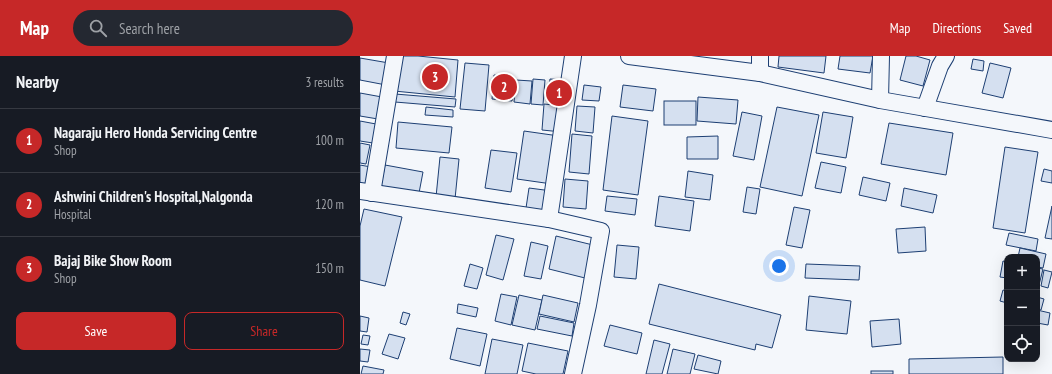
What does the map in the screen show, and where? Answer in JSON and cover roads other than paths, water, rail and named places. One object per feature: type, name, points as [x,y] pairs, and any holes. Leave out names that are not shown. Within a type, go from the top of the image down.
[{"type":"street","points":[[395,56],[366,192],[549,219],[601,231],[588,305],[573,374]]},
{"type":"street","points":[[549,219],[573,56]]},
{"type":"street","points":[[629,56],[760,73],[880,100],[1052,130]]},
{"type":"street","points":[[760,56],[760,73]]},
{"type":"street","points":[[880,100],[881,56]]},
{"type":"street","points":[[925,108],[940,66],[946,56]]},
{"type":"place","name":"Bajaj Bike Show Room","points":[[435,77]]},
{"type":"place","name":"Ashwini Children's Hospital,Nalgonda","points":[[504,87]]},
{"type":"place","name":"Nagaraju Hero Honda Servicing Centre","points":[[559,93]]}]
